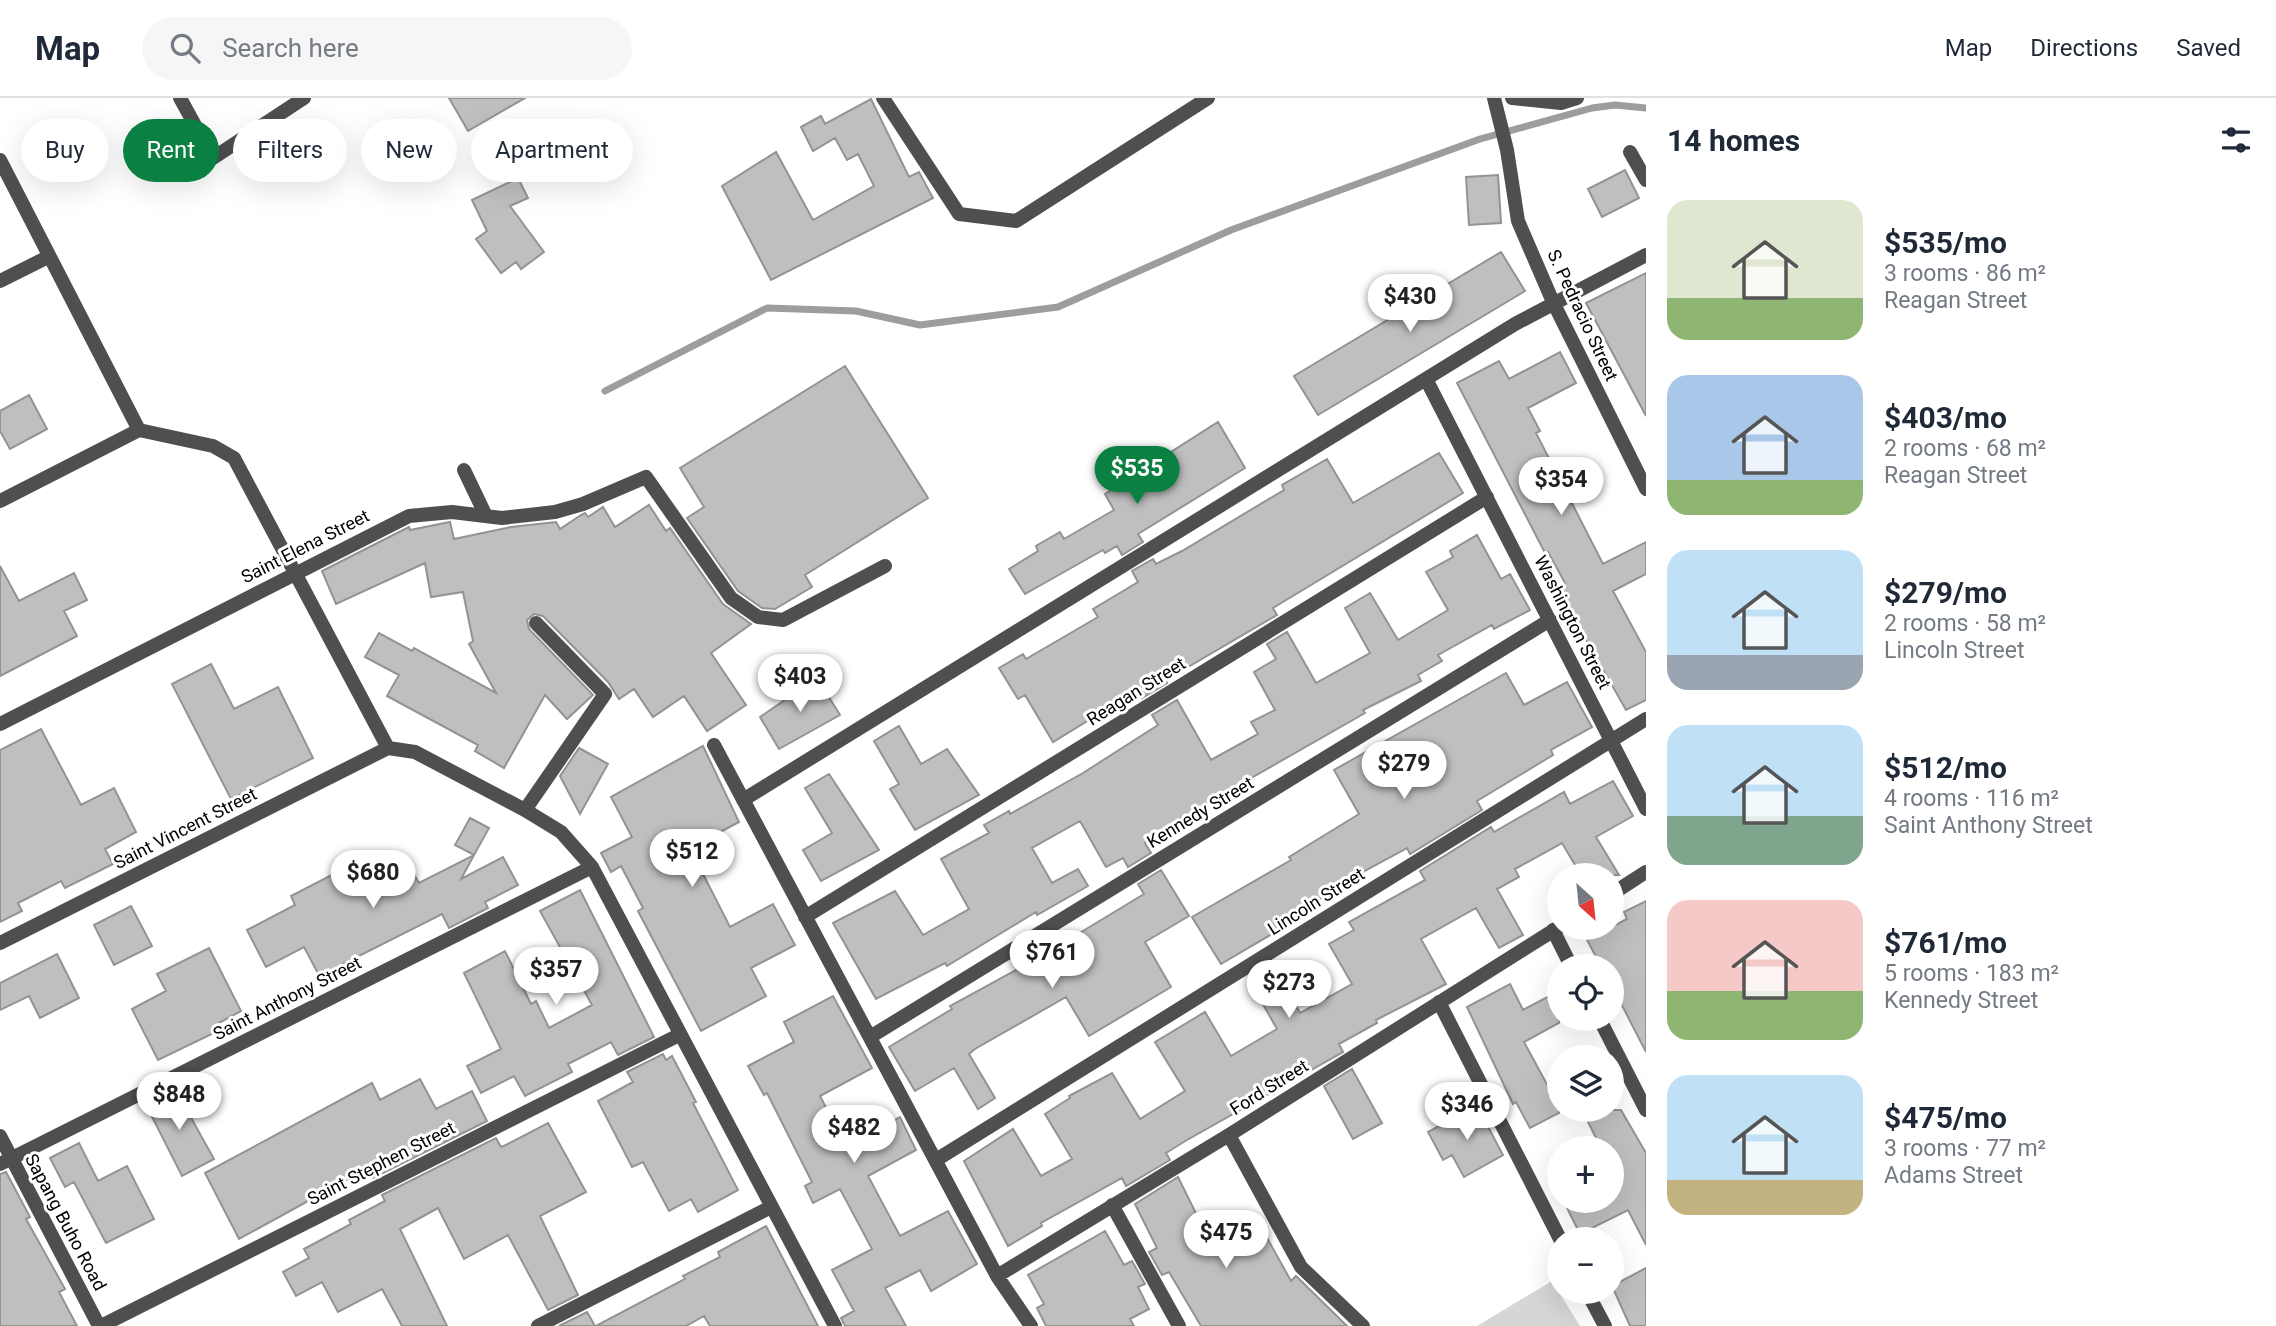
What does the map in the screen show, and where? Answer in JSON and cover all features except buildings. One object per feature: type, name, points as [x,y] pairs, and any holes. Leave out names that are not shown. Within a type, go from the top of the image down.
[{"type":"street","points":[[180,98],[214,158],[304,98]]},
{"type":"street","points":[[883,98],[958,215],[1016,221],[1208,98]]},
{"type":"street","points":[[1512,98],[1547,103],[1577,98]]},
{"type":"street","name":"S. Pedracio Street","points":[[1496,104],[1507,150],[1518,220],[1553,302],[1646,489]]},
{"type":"street","points":[[1630,152],[1646,180]]},
{"type":"street","points":[[0,159],[139,430]]},
{"type":"street","points":[[743,800],[1553,302],[1646,255]]},
{"type":"street","points":[[0,281],[48,257]]},
{"type":"street","name":"Washington Street","points":[[1426,379],[1646,809]]},
{"type":"street","points":[[0,501],[139,430],[213,446],[234,458],[388,748],[415,752],[525,810],[561,832],[592,867],[835,1326]]},
{"type":"street","points":[[464,470],[486,516]]},
{"type":"street","name":"Saint Elena Street","points":[[0,724],[409,516],[452,512],[502,518],[555,512],[583,504],[646,477],[731,598],[758,617],[783,620],[885,566]]},
{"type":"street","name":"Reagan Street","points":[[805,917],[1487,497]]},
{"type":"street","name":"Kennedy Street","points":[[870,1037],[1550,620]]},
{"type":"street","points":[[525,810],[605,694],[536,623]]},
{"type":"street","name":"Lincoln Street","points":[[936,1160],[1646,719]]},
{"type":"street","points":[[714,745],[997,1276],[1031,1326]]},
{"type":"street","name":"Saint Vincent Street","points":[[0,943],[388,748]]},
{"type":"street","name":"Saint Anthony Street","points":[[6,1161],[592,867]]},
{"type":"street","points":[[1624,886],[1646,872]]},
{"type":"street","name":"Ford Street","points":[[997,1276],[1229,1135],[1547,935]]},
{"type":"street","points":[[1439,1002],[1554,1227]]},
{"type":"street","points":[[1606,1031],[1646,1110]]},
{"type":"street","name":"Saint Stephen Street","points":[[100,1326],[679,1035]]},
{"type":"street","points":[[1229,1135],[1301,1268],[1363,1326]]},
{"type":"street","name":"Sapang Buho Road","points":[[0,1136],[6,1161],[100,1326]]},
{"type":"street","points":[[1112,1205],[1179,1326]]},
{"type":"street","points":[[538,1326],[771,1207]]},
{"type":"street","points":[[1593,1304],[1605,1326]]},
{"type":"shaded area","points":[[1547,1284],[1547,1304],[1566,1304],[1580,1326],[1477,1326]]},
{"type":"waterway","points":[[605,391],[767,308],[856,311],[920,325],[1058,307],[1231,230],[1480,139],[1592,108],[1615,105],[1646,108]]}]
